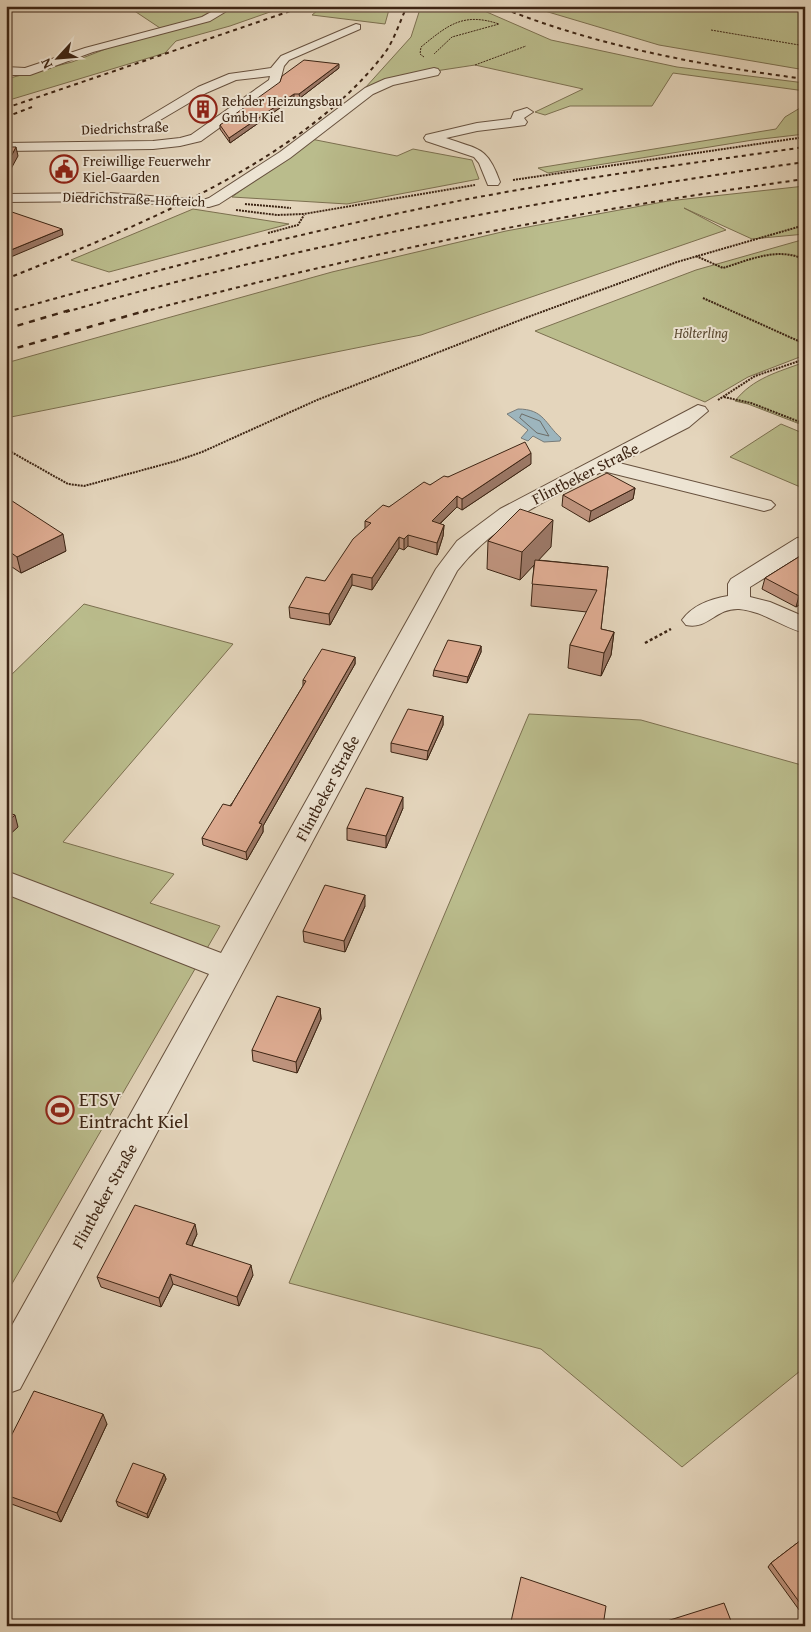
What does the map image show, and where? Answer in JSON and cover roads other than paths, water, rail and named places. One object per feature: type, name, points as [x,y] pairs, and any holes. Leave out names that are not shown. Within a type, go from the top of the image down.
[{"type":"street","points":[[8,73],[26,72],[141,34],[206,19],[230,6]]},
{"type":"street","name":"Diedrichstraße","points":[[6,147],[64,152],[154,145],[196,138],[275,82],[278,65],[285,58],[356,26]]},
{"type":"street","points":[[145,123],[202,90],[233,78],[278,71]]},
{"type":"street","name":"Diedrichstraße-Hofteich","points":[[6,199],[110,197],[209,203],[284,155],[369,91],[389,82],[434,72]]},
{"type":"street","points":[[493,182],[486,162],[479,154],[431,138],[477,127],[520,122],[517,118],[519,115],[527,112]]},
{"type":"street","points":[[6,199],[24,205]]},
{"type":"street","name":"Flintbeker Straße","points":[[6,1375],[447,569],[465,546],[507,513],[682,423],[698,411]]},
{"type":"street","points":[[602,464],[764,505]]},
{"type":"street","points":[[739,601],[739,584],[805,543]]},
{"type":"street","points":[[694,620],[715,606],[739,601],[769,609],[805,626]]},
{"type":"street","points":[[6,882],[228,968]]},
{"type":"water","points":[[518,409],[539,414],[561,438],[560,441],[544,442],[533,436],[528,441],[521,438],[528,430],[507,414]]},
{"type":"railway","points":[[6,108],[305,6]]},
{"type":"railway","points":[[6,279],[159,214],[210,189],[260,160],[307,128],[349,93],[388,49],[407,6]]},
{"type":"railway","points":[[497,6],[534,20],[610,43],[687,60],[805,79]]},
{"type":"railway","points":[[6,117],[32,107]]},
{"type":"railway","points":[[7,312],[229,252],[453,202],[584,179],[805,147]]},
{"type":"railway","points":[[66,312],[249,264],[433,224],[619,190],[805,162]]},
{"type":"railway","points":[[143,312],[307,271],[472,235],[721,191],[805,179]]},
{"type":"railway","points":[[6,312],[12,310]]},
{"type":"railway","points":[[6,329],[70,310]]},
{"type":"railway","points":[[6,351],[148,310]]},
{"type":"place","name":"Rehder Heizungsbau GmbH Kiel","points":[[203,109]]},
{"type":"place","name":"Freiwillige Feuerwehr Kiel-Gaarden","points":[[64,169]]},
{"type":"place","name":"ETSV Eintracht Kiel","points":[[60,1110]]},
{"type":"park label","name":"Hölterling","points":[[701,333]]}]
